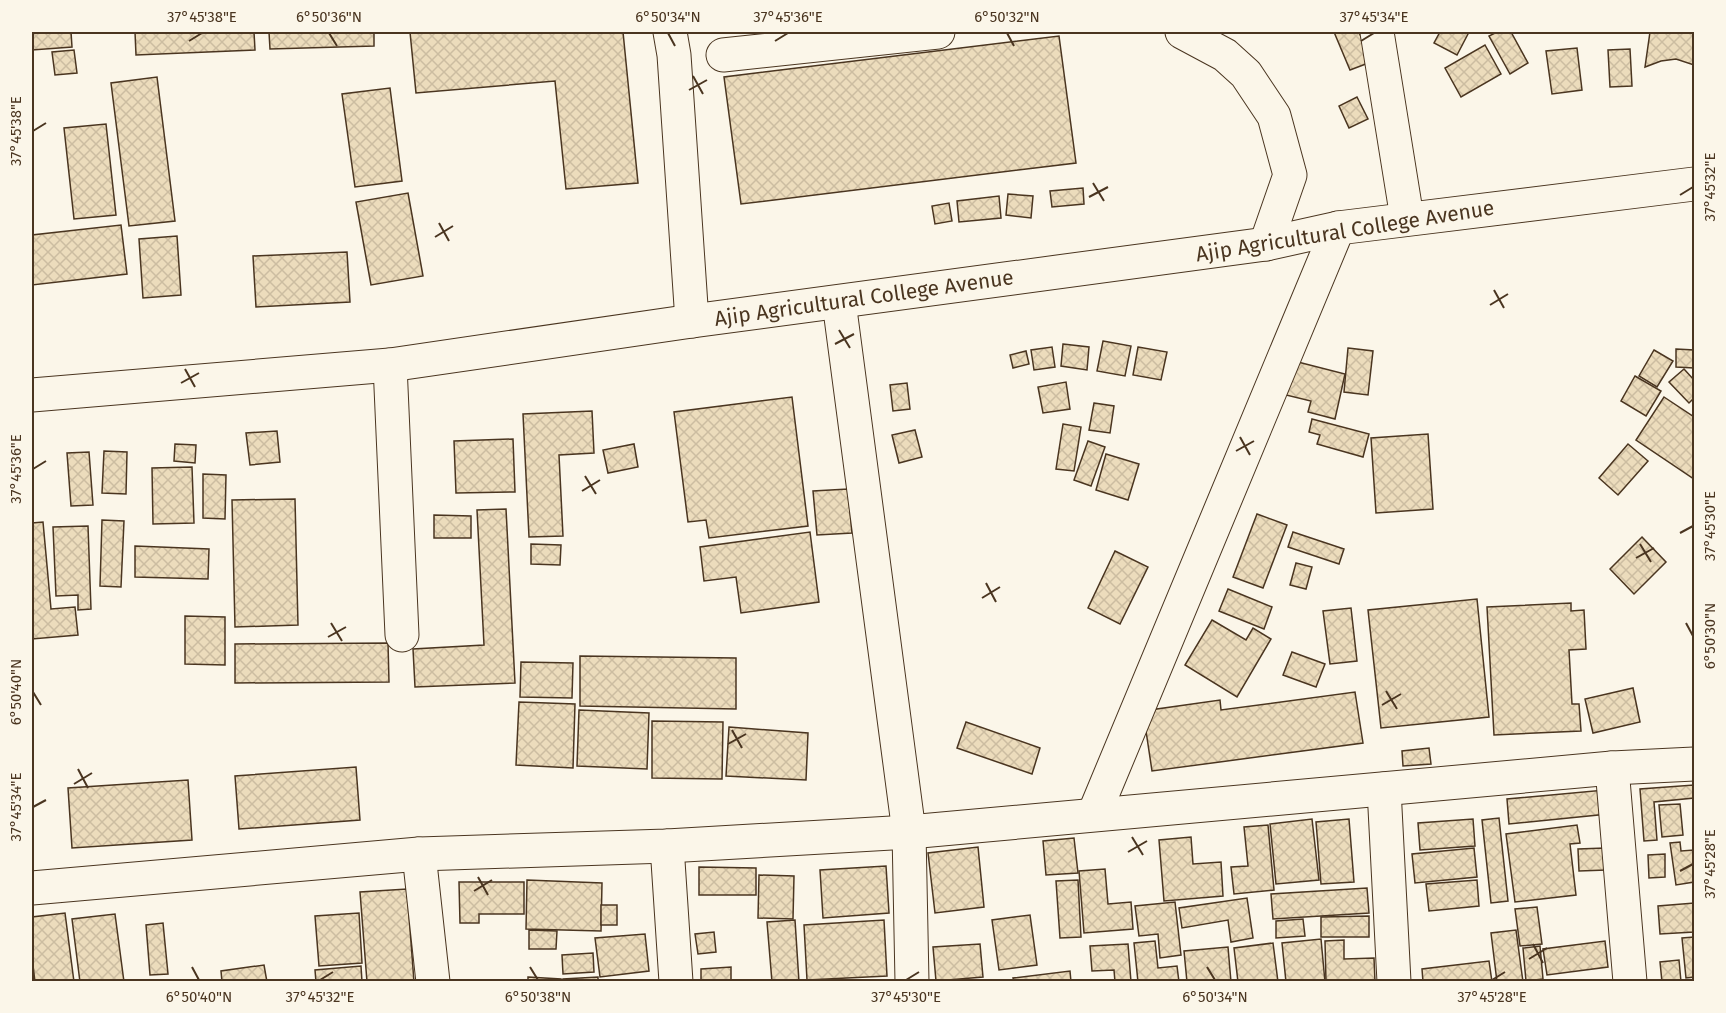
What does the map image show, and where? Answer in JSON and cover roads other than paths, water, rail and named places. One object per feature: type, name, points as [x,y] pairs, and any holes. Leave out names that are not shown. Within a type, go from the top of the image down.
[{"type":"street","points":[[670,32],[674,55],[692,321]]},
{"type":"street","points":[[723,55],[938,32]]},
{"type":"street","points":[[1182,32],[1225,55],[1246,74],[1274,116],[1290,175],[1266,244]]},
{"type":"street","points":[[1377,32],[1407,218]]},
{"type":"street","name":"Ajip Agricultural College Avenue","points":[[32,395],[390,365],[692,321],[1266,244],[1338,228],[1407,218],[1695,184]]},
{"type":"street","points":[[1094,814],[1338,228]]},
{"type":"street","points":[[839,302],[909,832],[912,981]]},
{"type":"street","points":[[390,365],[402,635]]},
{"type":"street","points":[[32,888],[419,854],[667,846],[909,832],[1612,768],[1695,764]]},
{"type":"street","points":[[1612,768],[1630,981]]},
{"type":"street","points":[[1384,789],[1394,981]]},
{"type":"street","points":[[667,846],[676,981]]},
{"type":"street","points":[[419,854],[433,981]]}]
